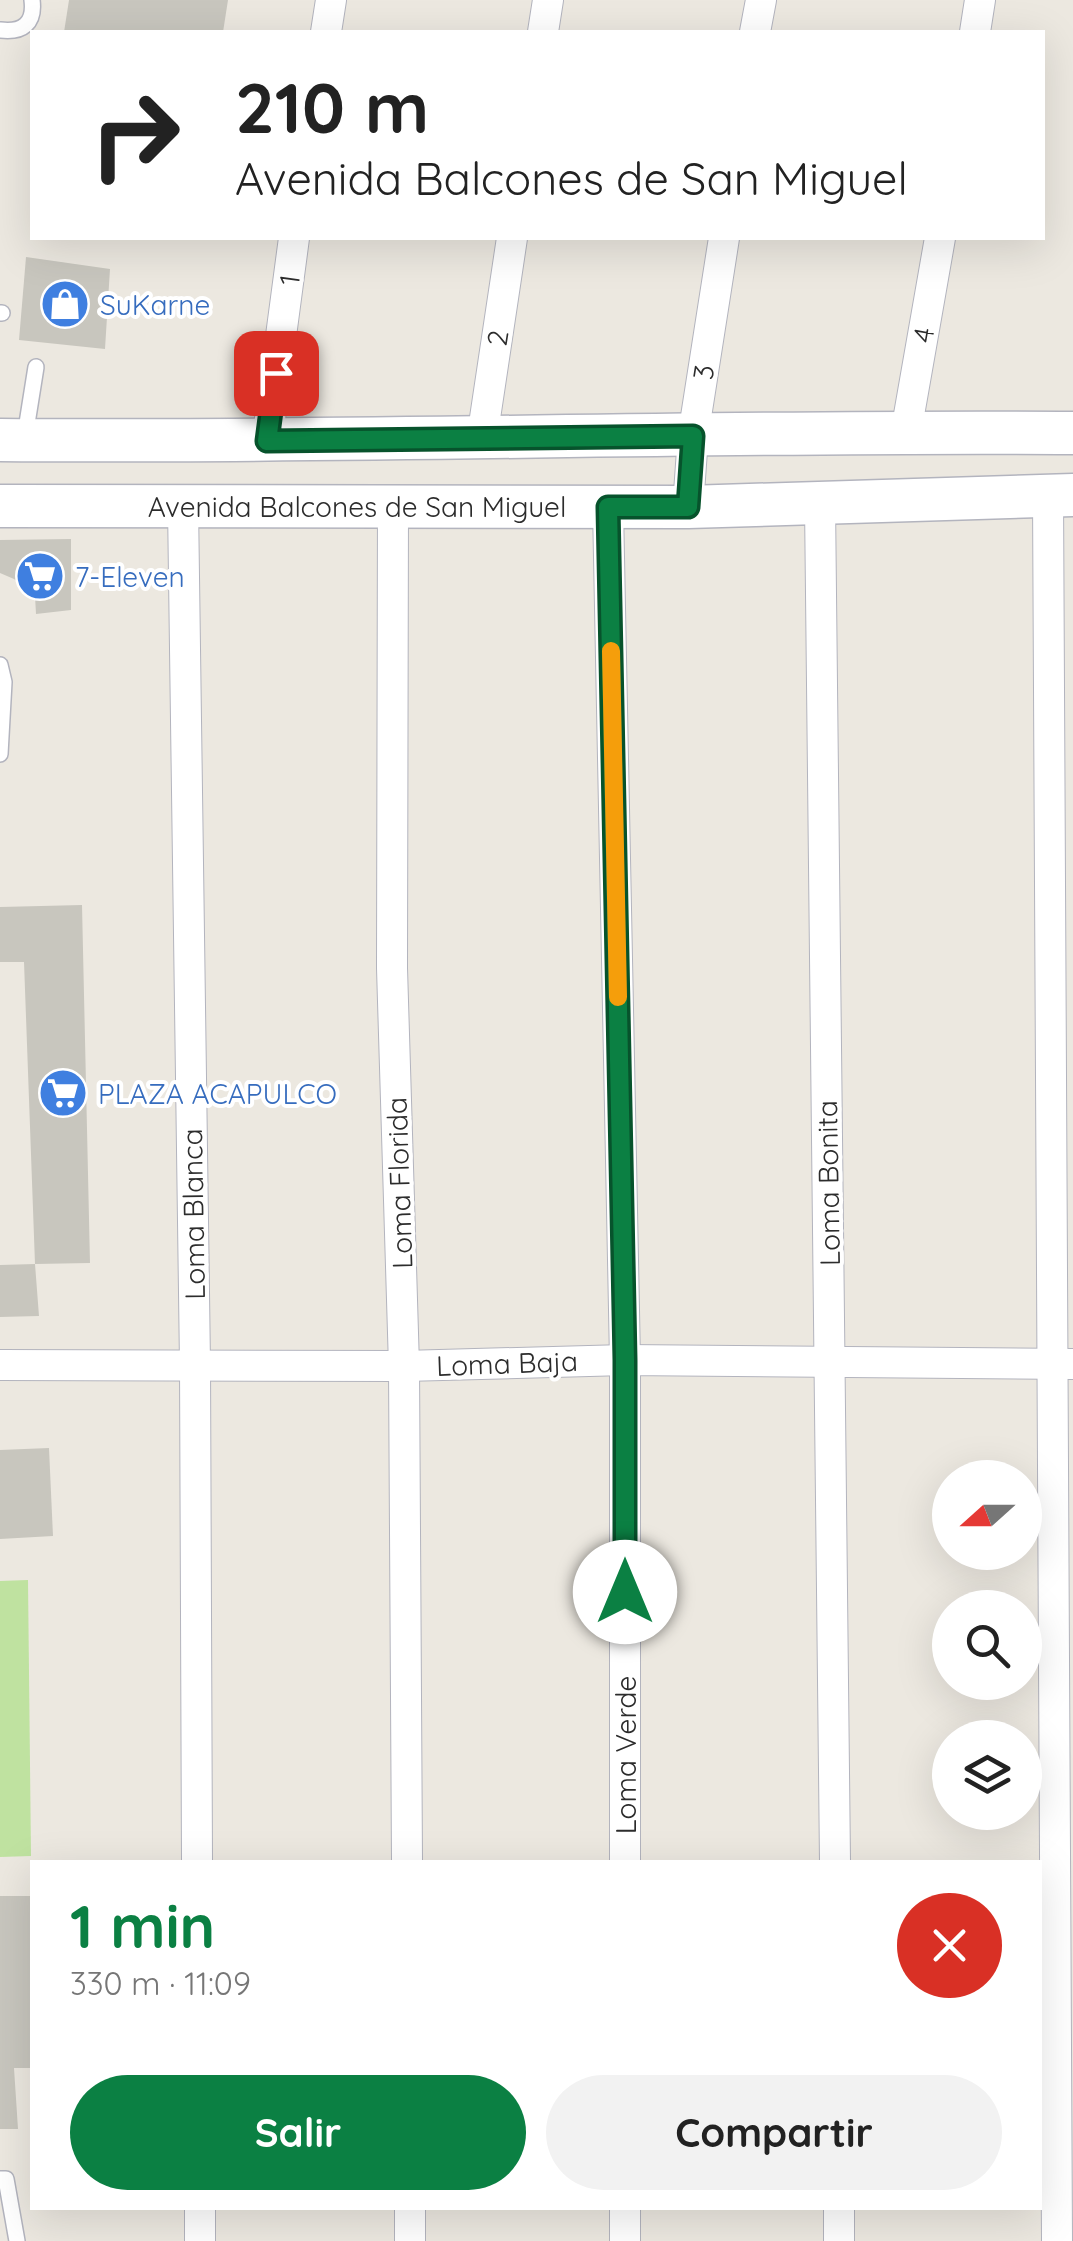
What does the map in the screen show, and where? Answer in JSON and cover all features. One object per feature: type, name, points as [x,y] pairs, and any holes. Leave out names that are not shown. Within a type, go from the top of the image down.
[{"type":"street","points":[[326,30],[331,0]]},
{"type":"street","points":[[543,30],[548,0]]},
{"type":"street","points":[[756,30],[760,0]]},
{"type":"street","points":[[975,30],[980,0]]},
{"type":"street","name":"1","points":[[267,441],[294,240]]},
{"type":"street","name":"2","points":[[482,438],[512,240]]},
{"type":"street","name":"3","points":[[688,507],[693,436],[724,240]]},
{"type":"street","name":"4","points":[[906,432],[940,240]]},
{"type":"street","points":[[12,440],[1073,433]]},
{"type":"street","points":[[1057,2241],[1062,1364],[1060,495]]},
{"type":"street","name":"Avenida Balcones de San Miguel","points":[[0,506],[688,507],[1060,495]]},
{"type":"street","name":"Loma Bonita","points":[[820,503],[835,1860]]},
{"type":"street","name":"Loma Florida","points":[[392,504],[392,968],[404,1366],[407,1860]]},
{"type":"street","name":"Loma Blanca","points":[[183,506],[195,1364],[196,1860]]},
{"type":"street","name":"Loma Verde","points":[[608,507],[625,1360],[625,1860]]},
{"type":"street","name":"Loma Baja","points":[[0,1365],[404,1366],[625,1360],[1062,1364]]},
{"type":"street","points":[[200,2210],[200,2241]]},
{"type":"street","points":[[410,2210],[410,2241]]},
{"type":"street","points":[[624,2210],[624,2241]]},
{"type":"street","points":[[839,2210],[839,2241]]},
{"type":"lane","points":[[0,30],[19,31],[26,27],[32,0]]},
{"type":"lane","points":[[12,440],[36,366]]},
{"type":"lane","points":[[0,665],[4,682],[0,753]]},
{"type":"lane","points":[[0,2180],[6,2179],[17,2241]]},
{"type":"green space","points":[[28,1580],[31,1856],[0,1857],[0,1581]]},
{"type":"building","points":[[69,0],[228,0],[223,30],[64,30]]},
{"type":"building","name":"SuKarne","points":[[26,257],[110,269],[105,349],[19,340]]},
{"type":"building","name":"7-Eleven","points":[[71,539],[71,610],[36,614],[35,596],[0,573],[0,540]]},
{"type":"building","points":[[82,905],[90,1263],[35,1264],[24,962],[0,962],[0,907]]},
{"type":"building","points":[[35,1264],[39,1316],[0,1317],[0,1265]]},
{"type":"building","points":[[49,1448],[53,1536],[0,1539],[0,1450]]},
{"type":"building","points":[[0,1896],[30,1896],[30,2068],[14,2068],[18,2129],[0,2129]]},
{"type":"slow traffic","points":[[611,651],[618,997]]},
{"type":"place","name":"SuKarne","points":[[65,304]]},
{"type":"place","name":"7-Eleven","points":[[40,576]]},
{"type":"place","name":"PLAZA ACAPULCO","points":[[63,1093]]},
{"type":"route","points":[[276,373],[267,441],[693,436],[688,507],[608,507],[625,1360],[625,1592]]}]
